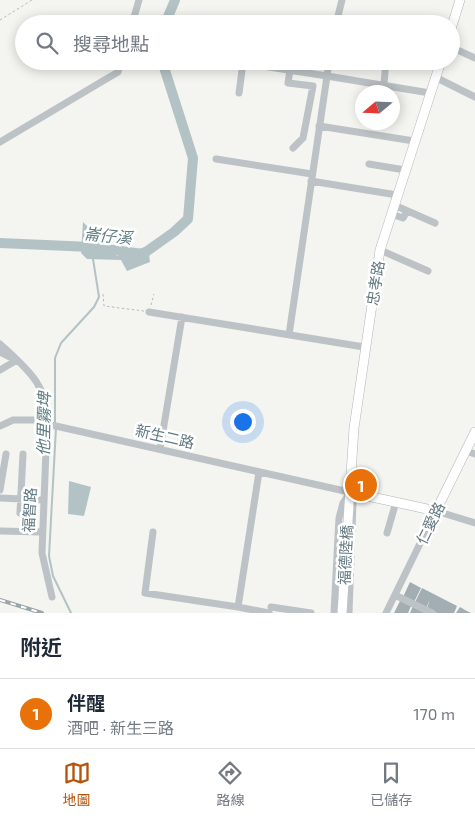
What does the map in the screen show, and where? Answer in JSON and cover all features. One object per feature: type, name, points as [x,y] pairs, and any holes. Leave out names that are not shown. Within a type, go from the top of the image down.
[{"type":"main road","points":[[455,15],[460,0]]},
{"type":"main road","name":"忠孝路","points":[[349,494],[364,347],[380,250],[438,70]]},
{"type":"main road","name":"仁愛路","points":[[436,511],[470,452],[475,432]]},
{"type":"main road","points":[[349,494],[436,511]]},
{"type":"main road","name":"福德陸橋","points":[[342,613],[349,494]]},
{"type":"street","points":[[135,15],[139,0]]},
{"type":"street","points":[[338,15],[342,0]]},
{"type":"street","points":[[460,51],[475,58]]},
{"type":"street","points":[[0,142],[110,77],[119,70]]},
{"type":"street","points":[[240,93],[242,70]]},
{"type":"street","points":[[293,148],[303,138],[314,86],[288,83],[290,70],[375,85]]},
{"type":"street","points":[[288,335],[328,70]]},
{"type":"street","points":[[386,70],[386,85]]},
{"type":"street","points":[[436,77],[475,97]]},
{"type":"street","points":[[400,89],[430,92]]},
{"type":"street","points":[[319,126],[414,141]]},
{"type":"street","points":[[216,159],[397,195]]},
{"type":"street","points":[[370,164],[405,170]]},
{"type":"street","points":[[394,205],[434,223]]},
{"type":"street","points":[[391,214],[403,218],[406,213]]},
{"type":"street","points":[[380,250],[428,271]]},
{"type":"street","points":[[149,312],[364,347]]},
{"type":"street","points":[[160,449],[182,317]]},
{"type":"street","points":[[0,344],[32,373],[40,384],[47,422]]},
{"type":"street","points":[[0,352],[17,360]]},
{"type":"street","points":[[0,370],[17,360]]},
{"type":"street","name":"新生二路","points":[[0,426],[13,420],[47,422],[349,494]]},
{"type":"street","name":"福智路","points":[[47,422],[42,532],[43,561],[52,597]]},
{"type":"street","points":[[0,490],[6,454]]},
{"type":"street","points":[[20,513],[23,454]]},
{"type":"street","points":[[238,607],[259,472]]},
{"type":"street","name":"忠孝路","points":[[334,613],[339,518],[343,503],[349,494],[354,502],[349,613]]},
{"type":"street","points":[[0,498],[43,500]]},
{"type":"street","points":[[387,534],[396,502]]},
{"type":"street","points":[[436,511],[475,523]]},
{"type":"street","name":"仁愛路","points":[[386,613],[436,511]]},
{"type":"street","points":[[0,531],[42,532]]},
{"type":"street","points":[[153,532],[145,593],[238,607],[311,613]]},
{"type":"street","points":[[395,595],[432,613]]},
{"type":"path","points":[[0,20],[32,0]]},
{"type":"path","points":[[103,294],[104,306],[149,312],[154,294]]},
{"type":"shaded area","points":[[83,222],[117,256],[148,246],[150,262],[127,271],[121,260],[87,259],[81,253]]},
{"type":"shaded area","points":[[69,481],[91,487],[84,516],[68,514]]},
{"type":"building","points":[[410,582],[421,588],[414,602],[403,597]]},
{"type":"building","points":[[422,588],[457,606],[454,613],[437,613],[427,608],[430,600],[426,608],[415,602]]},
{"type":"building","points":[[400,601],[411,606],[408,613],[394,613]]},
{"type":"building","points":[[413,606],[426,613],[410,613]]},
{"type":"building","points":[[460,607],[465,610],[471,613],[456,613]]},
{"type":"waterway","name":"崙仔溪","points":[[169,15],[175,0]]},
{"type":"waterway","name":"崙仔溪","points":[[0,243],[91,247],[143,254],[174,232],[188,219],[193,158],[165,70]]},
{"type":"waterway","name":"他里霧埤","points":[[55,423],[55,358],[61,343],[94,307],[99,297],[93,259]]},
{"type":"waterway","name":"他里霧埤","points":[[56,428],[49,556],[53,576],[71,613]]},
{"type":"railway","points":[[0,600],[42,613]]},
{"type":"place","name":"伴醒","points":[[361,485]]}]
